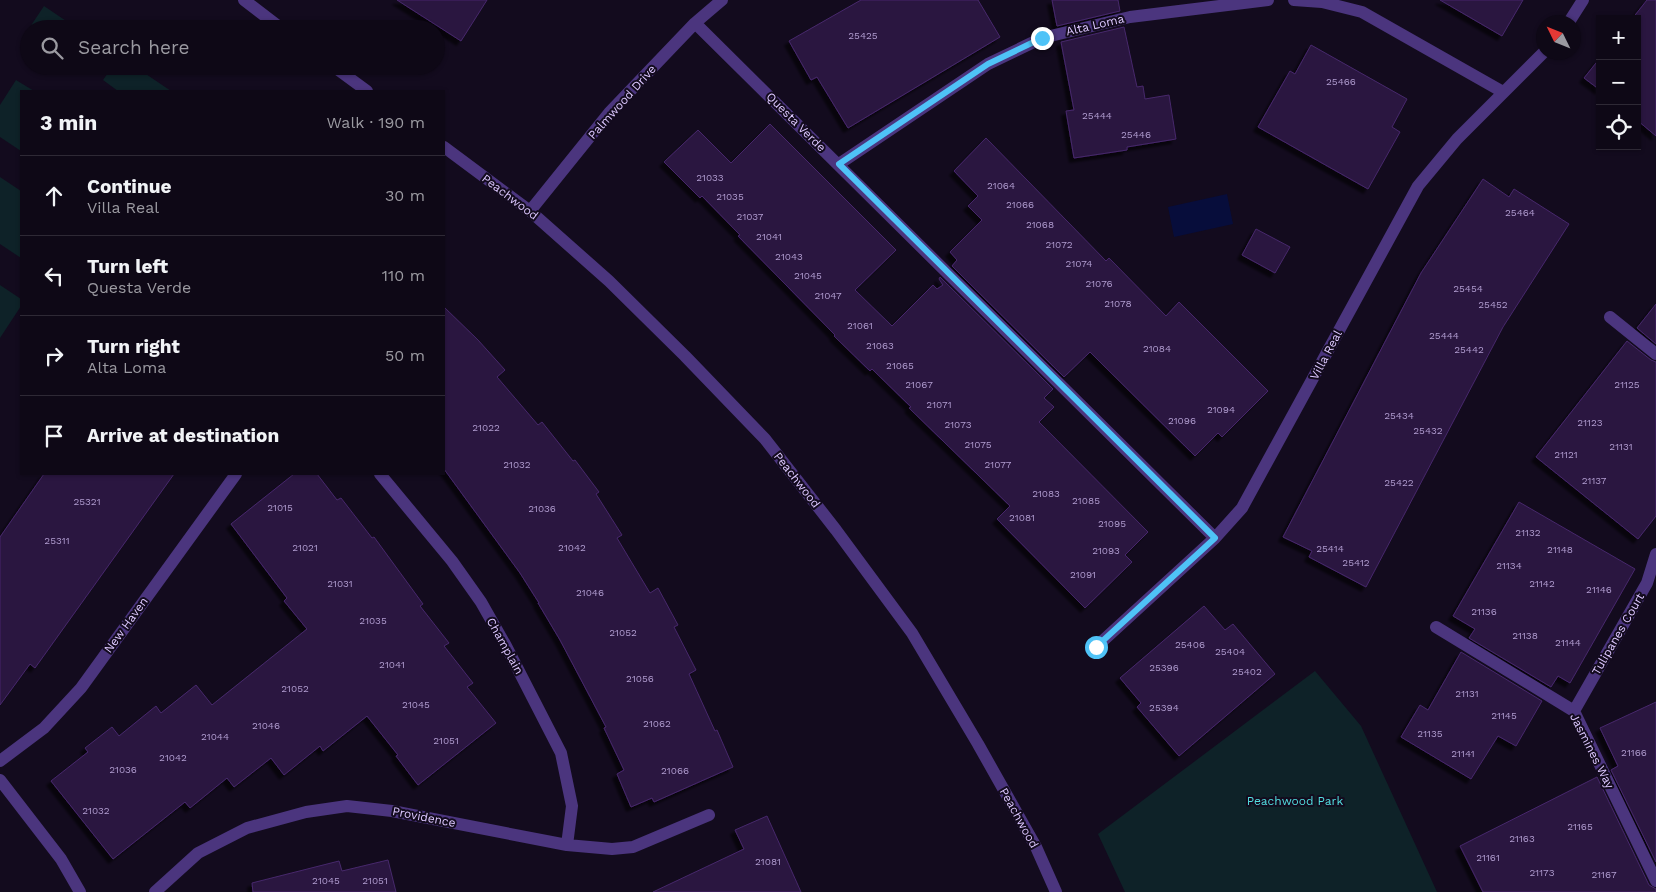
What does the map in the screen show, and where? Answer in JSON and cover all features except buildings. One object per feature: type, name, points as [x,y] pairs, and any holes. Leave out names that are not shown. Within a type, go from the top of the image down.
[{"type":"street","points":[[244,0],[270,20]]},
{"type":"street","name":"Palmwood Drive","points":[[530,211],[609,113],[695,22],[722,0]]},
{"type":"street","name":"Alta Loma","points":[[839,164],[988,64],[1042,38],[1130,17],[1268,0]]},
{"type":"street","points":[[1294,0],[1322,2],[1362,12],[1503,92]]},
{"type":"street","points":[[1573,15],[1583,0]]},
{"type":"street","name":"Questa Verde","points":[[695,22],[1215,538]]},
{"type":"street","name":"Villa Real","points":[[1096,647],[1215,538],[1242,508],[1264,471],[1418,186],[1457,139],[1536,60]]},
{"type":"street","points":[[346,75],[367,90]]},
{"type":"street","name":"Peachwood","points":[[445,148],[530,211],[609,281],[765,439],[836,530],[912,633],[1036,846],[1056,892]]},
{"type":"street","points":[[1610,317],[1656,354]]},
{"type":"street","name":"New Haven","points":[[0,761],[44,728],[81,688],[235,475]]},
{"type":"street","name":"Champlain","points":[[381,475],[452,561],[481,602],[561,753],[572,806],[567,845]]},
{"type":"street","name":"Tulipanes Court","points":[[1574,711],[1647,583],[1656,554]]},
{"type":"street","name":"Jasmines Way","points":[[1436,627],[1574,711],[1655,875]]},
{"type":"street","points":[[0,780],[61,859],[80,892]]},
{"type":"street","name":"Providence","points":[[155,892],[198,853],[247,828],[306,812],[347,806],[392,811],[567,845],[612,849],[633,847],[708,816]]},
{"type":"green space","points":[[44,6],[65,20],[35,20]]},
{"type":"green space","points":[[107,75],[147,75],[170,90],[117,90],[103,80]]},
{"type":"green space","points":[[16,80],[32,90],[20,90],[20,150],[0,137],[0,105]]},
{"type":"green space","points":[[0,177],[20,190],[20,257],[0,244]]},
{"type":"green space","points":[[0,285],[20,298],[20,308],[0,338]]},
{"type":"green space","name":"Peachwood Park","points":[[1315,671],[1361,726],[1437,892],[1125,892],[1098,834]]},
{"type":"shaded area","points":[[1227,194],[1233,224],[1174,237],[1168,207]]},
{"type":"route","points":[[1042,38],[988,64],[839,164],[1215,538],[1096,647]]}]
